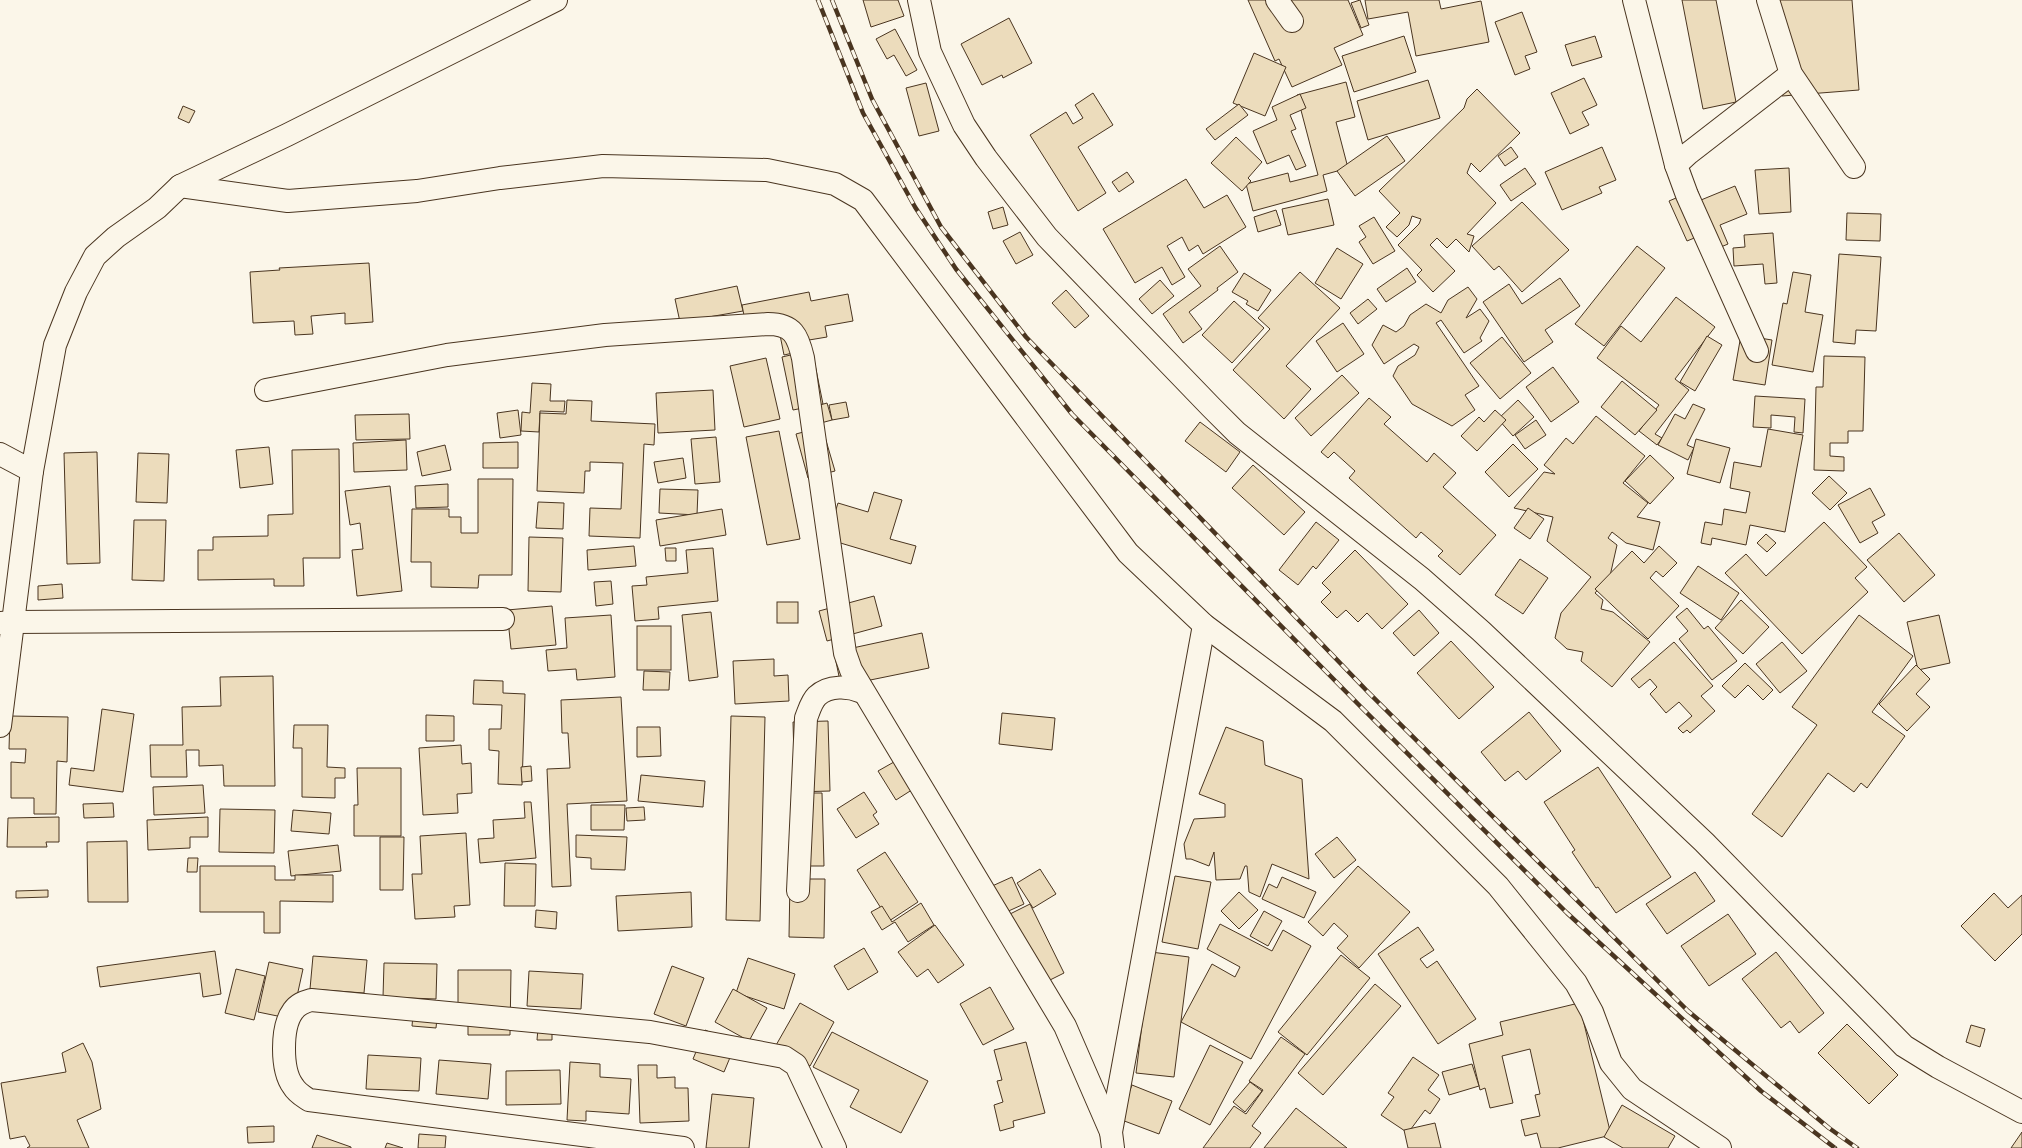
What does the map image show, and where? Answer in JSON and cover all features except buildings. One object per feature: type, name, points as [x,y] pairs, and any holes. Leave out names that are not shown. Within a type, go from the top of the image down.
[{"type":"street","points":[[0,726],[7,622],[55,345],[76,292],[95,256],[116,237],[157,208],[180,186],[287,135],[556,0]]},
{"type":"street","points":[[919,0],[930,52],[964,125],[986,158],[1047,237],[1211,407],[1237,433],[1422,579],[1481,631],[1704,842],[1904,1046],[1938,1067],[2022,1112]]},
{"type":"street","points":[[1277,0],[1292,22]]},
{"type":"street","points":[[1634,0],[1676,165],[1687,195],[1757,351]]},
{"type":"street","points":[[1768,0],[1791,74],[1854,167]]},
{"type":"street","points":[[1676,165],[1689,152],[1791,74]]},
{"type":"street","points":[[180,186],[288,202],[417,191],[500,178],[603,166],[767,170],[835,184],[863,200],[1128,553],[1204,625],[1333,721],[1498,886],[1576,983],[1592,1012],[1612,1063],[1632,1090],[1720,1148]]},
{"type":"street","points":[[266,390],[447,355],[605,335],[768,324],[778,324],[787,327],[799,341],[803,358],[845,653],[851,670],[862,692],[1065,1026],[1112,1140]]},
{"type":"street","points":[[0,454],[32,471]]},
{"type":"street","points":[[7,622],[503,619]]},
{"type":"street","points":[[1112,1140],[1204,625]]},
{"type":"street","points":[[798,891],[806,718],[811,704],[818,695],[842,687],[852,688],[862,692]]},
{"type":"street","points":[[683,1148],[309,1100],[298,1093],[292,1085],[287,1069],[284,1043],[287,1024],[293,1011],[301,1003],[311,1000],[650,1032],[784,1057],[796,1065],[835,1148]]},
{"type":"railway","points":[[818,0],[863,113],[915,207],[956,269],[1072,414],[1567,913],[1761,1091],[1835,1148]]},
{"type":"railway","points":[[832,0],[872,99],[941,227],[1026,337],[1368,692],[1688,1011],[1829,1128],[1857,1148]]}]
